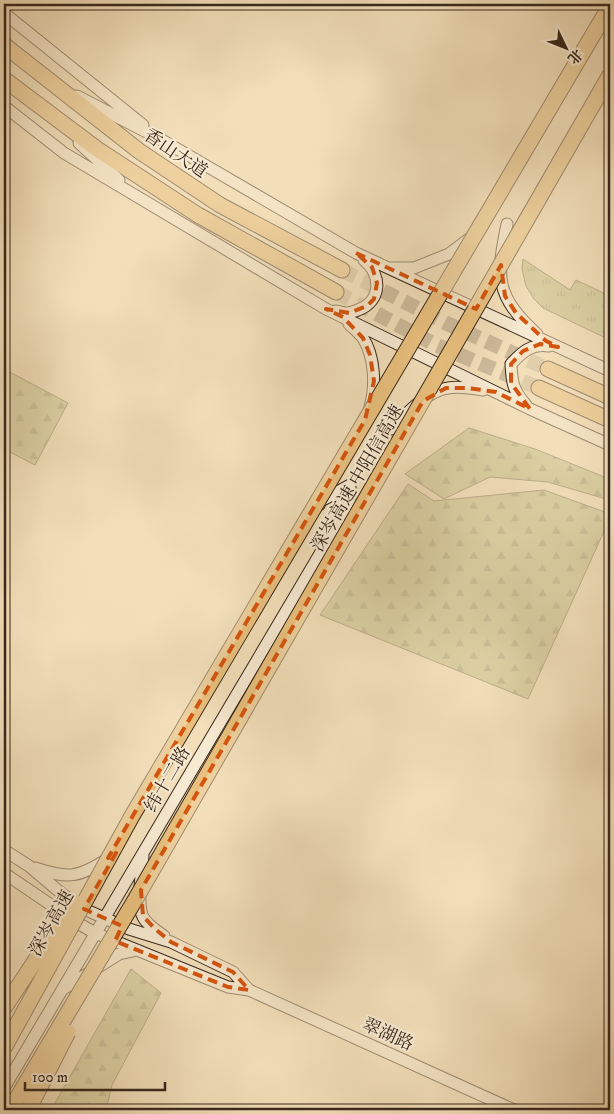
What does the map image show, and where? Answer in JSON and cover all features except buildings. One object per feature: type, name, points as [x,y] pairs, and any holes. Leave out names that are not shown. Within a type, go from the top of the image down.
[{"type":"highway","name":"深岑高速 中阳信高速","points":[[132,816],[610,6]]},
{"type":"highway","name":"香山大道","points":[[4,45],[139,151],[220,205],[342,270]]},
{"type":"highway","name":"深岑高速 中阳信高速","points":[[135,900],[610,75]]},
{"type":"highway","points":[[4,79],[97,149],[198,215],[336,292]]},
{"type":"highway","points":[[548,369],[610,397]]},
{"type":"highway","points":[[539,388],[610,420]]},
{"type":"highway","points":[[4,1008],[132,816]]},
{"type":"highway","name":"深岑高速","points":[[4,1048],[132,816]]},
{"type":"highway","points":[[10,1110],[135,900]]},
{"type":"highway","points":[[28,1110],[135,900]]},
{"type":"street","points":[[4,12],[162,140]]},
{"type":"street","points":[[48,81],[162,140],[356,253],[610,371]]},
{"type":"street","points":[[34,101],[136,196]]},
{"type":"street","points":[[4,106],[64,153],[326,309],[530,409],[610,445]]},
{"type":"street","points":[[507,224],[500,256],[505,296],[516,313],[546,341]]},
{"type":"street","points":[[387,268],[414,268],[449,254],[469,239]]},
{"type":"street","points":[[326,309],[349,313],[367,306],[374,299],[377,283],[372,267],[356,253]]},
{"type":"street","points":[[342,317],[362,338],[370,355],[374,380],[372,400],[363,429]]},
{"type":"street","points":[[530,409],[517,394],[512,383],[511,364],[523,351],[540,344],[558,347]]},
{"type":"street","points":[[391,429],[412,408],[431,395],[446,388],[468,388],[496,392]]},
{"type":"street","name":"纬十二路","points":[[4,1088],[350,503],[350,485],[321,501],[116,853]]},
{"type":"street","name":"翠湖路","points":[[4,850],[29,866],[61,893],[84,909],[129,929],[171,942],[233,972],[249,990]]},
{"type":"street","points":[[29,866],[60,875],[80,875],[116,853]]},
{"type":"street","points":[[4,1048],[116,853]]},
{"type":"street","points":[[143,854],[140,901],[143,916],[171,942]]},
{"type":"street","name":"翠湖路","points":[[4,873],[76,922],[95,932],[228,987],[249,990],[514,1110]]},
{"type":"street","points":[[22,1015],[55,930],[52,912],[28,890]]},
{"type":"street","points":[[61,990],[119,954],[137,950]]},
{"type":"highlighted area","points":[[356,253],[476,309],[501,265],[505,296],[516,313],[546,341],[558,347],[540,344],[523,351],[511,364],[511,383],[530,409],[496,392],[468,388],[446,388],[423,401],[141,890],[143,916],[154,928],[171,942],[233,972],[249,990],[228,987],[115,941],[122,926],[84,909],[116,853],[108,858],[365,420],[374,381],[370,355],[363,338],[343,317],[326,309],[349,313],[367,306],[374,299],[377,283],[372,267]]},
{"type":"green space","points":[[523,259],[570,290],[576,280],[610,296],[610,340],[543,308],[534,299],[526,286],[522,269]]},
{"type":"green space","points":[[4,369],[68,403],[35,465],[4,449]]},
{"type":"green space","points":[[469,428],[535,449],[607,478],[606,499],[548,482],[490,477],[444,499],[405,474]]},
{"type":"green space","points":[[408,484],[434,501],[544,490],[610,514],[610,518],[528,699],[320,615]]},
{"type":"green space","points":[[131,969],[161,993],[112,1085],[106,1110],[51,1110]]},
{"type":"tunnel","points":[[342,270],[448,324],[548,369]]},
{"type":"tunnel","points":[[336,292],[436,345],[539,388]]}]
